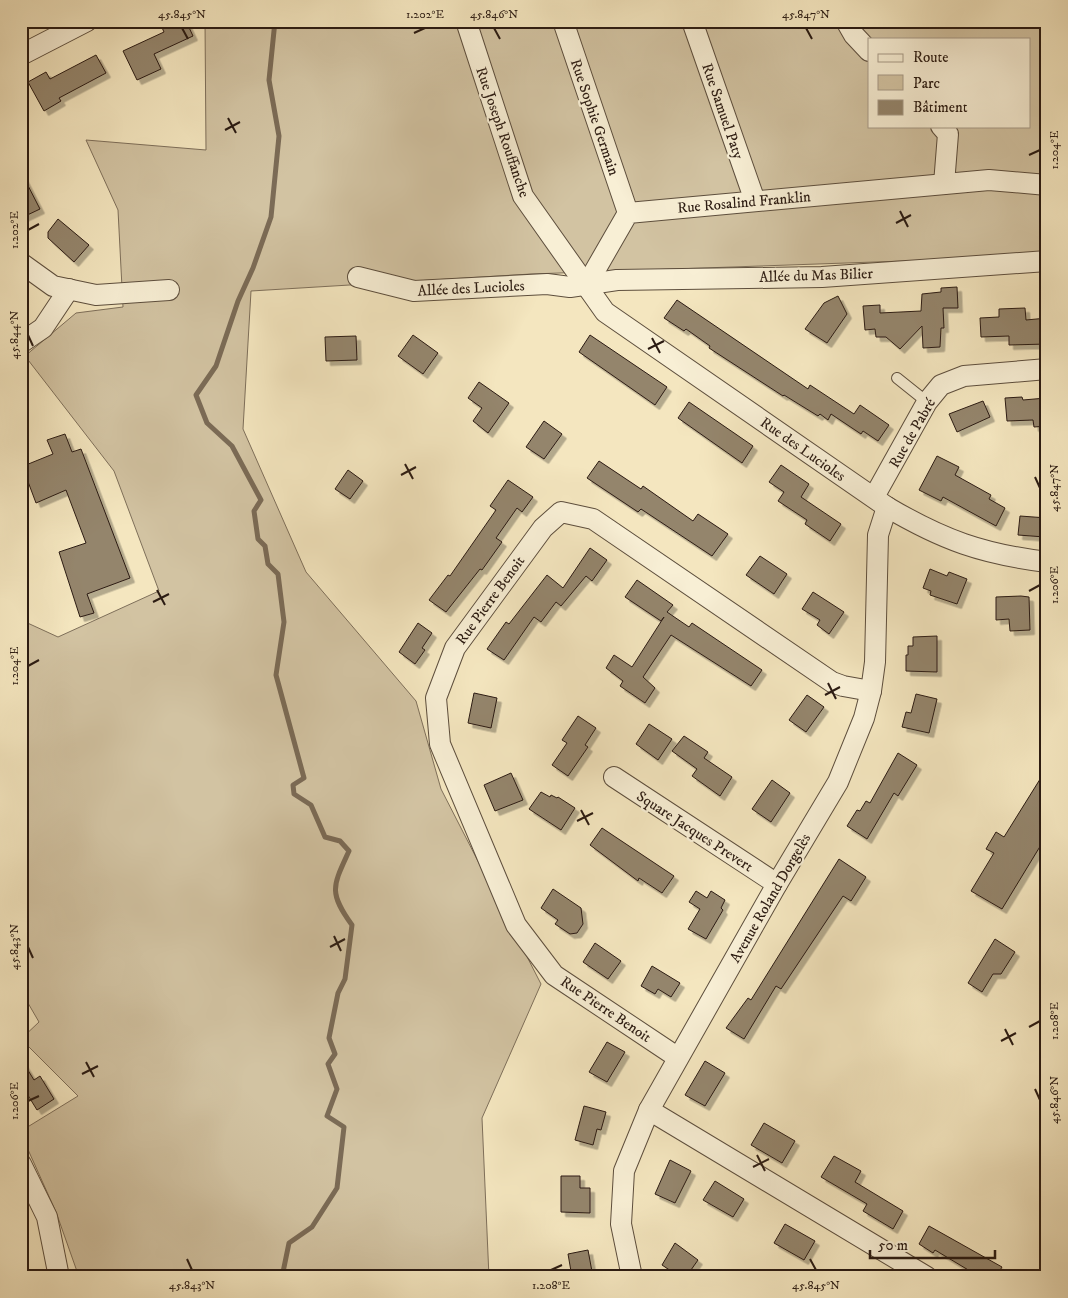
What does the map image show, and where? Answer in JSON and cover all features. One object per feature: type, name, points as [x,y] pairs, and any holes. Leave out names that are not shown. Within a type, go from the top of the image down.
[{"type":"street","points":[[21,55],[88,21]]},
{"type":"street","name":"Rue Joseph Rouffanche","points":[[466,21],[523,196],[586,286]]},
{"type":"street","name":"Rue Sophie Germain","points":[[563,21],[628,213]]},
{"type":"street","name":"Rue Samuel Paty","points":[[692,21],[755,201]]},
{"type":"street","points":[[846,21],[854,35],[868,50]]},
{"type":"street","points":[[943,128],[948,134],[944,184]]},
{"type":"street","name":"Rue Rosalind Franklin","points":[[628,213],[989,180],[1047,186]]},
{"type":"street","points":[[586,286],[628,213]]},
{"type":"street","name":"Allée du Mas Bilier","points":[[586,286],[617,280],[822,277],[1047,260]]},
{"type":"street","points":[[21,264],[53,286],[96,295],[169,290]]},
{"type":"street","name":"Allée des Lucioles","points":[[358,277],[414,292],[547,284],[570,287],[586,286]]},
{"type":"street","name":"Rue des Lucioles","points":[[586,286],[606,312],[880,502],[912,522],[959,544],[1019,559],[1047,562]]},
{"type":"street","points":[[21,343],[43,328],[69,290]]},
{"type":"street","name":"Rue de Pabré","points":[[880,502],[927,402],[941,384],[964,376],[1047,369]]},
{"type":"street","name":"Avenue Roland Dorgelès","points":[[632,1277],[621,1224],[624,1171],[648,1110],[777,884],[838,782],[852,750],[871,691],[877,635],[880,502]]},
{"type":"street","name":"Rue Pierre Benoit","points":[[677,1057],[554,974],[516,925],[440,744],[436,698],[454,648],[543,528],[562,512],[593,518],[832,682],[848,688],[871,691]]},
{"type":"street","name":"Square Jacques Prevert","points":[[614,777],[777,884]]},
{"type":"street","points":[[648,1110],[927,1277]]},
{"type":"street","points":[[21,1164],[47,1217],[60,1277]]},
{"type":"lane","points":[[897,378],[927,402]]},
{"type":"green space","points":[[205,21],[1047,21],[1047,256],[531,274],[251,291],[243,429],[306,572],[416,701],[441,789],[541,984],[482,1118],[489,1277],[79,1277],[56,1212],[21,1134],[21,1131],[78,1096],[21,1039],[39,1022],[21,991],[21,620],[58,637],[159,591],[114,471],[25,356],[76,313],[123,307],[118,210],[86,140],[206,150]]},
{"type":"building","points":[[159,21],[186,21],[193,36],[154,54],[161,69],[137,80],[123,51],[164,32]]},
{"type":"building","points":[[96,55],[106,73],[59,98],[61,101],[44,111],[28,82],[46,72],[50,79]]},
{"type":"building","points":[[21,172],[40,209],[21,218]]},
{"type":"building","points":[[58,219],[89,245],[74,262],[48,238],[48,232]]},
{"type":"building","points":[[957,287],[958,308],[943,308],[944,328],[941,328],[940,347],[923,348],[922,326],[900,349],[886,337],[876,337],[875,329],[865,330],[863,306],[880,305],[880,313],[921,311],[922,294],[941,292],[941,288]]},
{"type":"building","points":[[838,296],[847,314],[827,343],[805,329],[824,303]]},
{"type":"building","points":[[677,300],[808,389],[810,385],[854,414],[860,405],[889,425],[878,441],[863,431],[861,434],[831,414],[828,420],[820,414],[818,416],[783,396],[709,348],[710,346],[686,329],[684,331],[664,318]]},
{"type":"building","points":[[1025,308],[1026,320],[1047,318],[1047,344],[1009,345],[1009,336],[981,337],[980,318],[999,317],[999,309]]},
{"type":"building","points":[[413,335],[438,353],[423,374],[398,356]]},
{"type":"building","points":[[590,335],[667,387],[655,405],[579,352]]},
{"type":"building","points":[[356,336],[357,360],[326,361],[325,337]]},
{"type":"building","points":[[479,382],[509,403],[488,433],[473,421],[482,408],[468,398]]},
{"type":"building","points":[[1022,397],[1023,400],[1046,398],[1047,426],[1034,427],[1033,420],[1007,421],[1005,398]]},
{"type":"building","points":[[983,401],[990,417],[957,432],[949,414]]},
{"type":"building","points":[[689,402],[753,446],[742,463],[678,418]]},
{"type":"building","points":[[544,421],[562,434],[544,459],[526,447]]},
{"type":"building","points":[[65,434],[72,452],[81,449],[130,578],[87,594],[94,613],[80,617],[59,552],[86,543],[66,490],[36,503],[27,479],[21,481],[21,467],[53,454],[47,440]]},
{"type":"building","points":[[937,456],[959,467],[955,475],[991,495],[989,499],[1005,508],[996,526],[943,497],[941,501],[919,490]]},
{"type":"building","points":[[599,461],[641,489],[643,486],[693,521],[698,514],[728,534],[712,556],[641,509],[638,512],[587,478]]},
{"type":"building","points":[[781,465],[809,484],[801,497],[841,524],[830,541],[805,524],[807,520],[778,501],[784,492],[769,482]]},
{"type":"building","points":[[348,470],[363,481],[350,499],[335,489]]},
{"type":"building","points":[[508,480],[533,497],[522,512],[517,508],[496,538],[502,542],[482,570],[480,569],[446,612],[429,600],[448,575],[450,576],[496,510],[490,506]]},
{"type":"building","points":[[1020,516],[1047,518],[1047,535],[1045,537],[1018,535]]},
{"type":"building","points":[[590,548],[607,560],[592,581],[586,576],[561,606],[556,602],[541,622],[534,617],[504,660],[487,649],[506,622],[509,624],[547,575],[563,588]]},
{"type":"building","points":[[760,556],[787,574],[774,594],[746,575]]},
{"type":"building","points":[[930,569],[947,576],[949,572],[967,579],[957,604],[930,595],[931,591],[923,588]]},
{"type":"building","points":[[637,580],[673,605],[667,612],[689,627],[692,623],[762,670],[751,686],[671,635],[643,677],[655,688],[645,703],[620,686],[623,681],[606,668],[614,655],[632,667],[664,617],[661,621],[625,597]]},
{"type":"building","points":[[813,592],[844,612],[829,634],[817,625],[820,620],[802,609]]},
{"type":"building","points":[[996,597],[1029,597],[1030,630],[1010,631],[1009,619],[996,620]]},
{"type":"building","points":[[418,623],[432,633],[422,648],[425,650],[415,664],[399,652]]},
{"type":"building","points":[[937,636],[937,672],[906,671],[906,655],[908,655],[908,646],[913,646],[913,637]]},
{"type":"building","points":[[474,693],[497,698],[491,728],[468,723]]},
{"type":"building","points":[[916,694],[937,699],[929,733],[902,727],[906,712],[911,713]]},
{"type":"building","points":[[807,695],[824,707],[806,732],[789,720]]},
{"type":"building","points":[[578,716],[596,728],[585,745],[588,747],[568,776],[552,765],[567,743],[562,740]]},
{"type":"building","points":[[649,724],[672,739],[658,760],[636,744]]},
{"type":"building","points":[[684,736],[708,752],[704,758],[732,777],[720,796],[692,776],[697,769],[672,751]]},
{"type":"building","points":[[898,753],[917,765],[898,796],[894,793],[867,839],[847,826],[857,810],[860,811],[866,801],[870,803]]},
{"type":"building","points":[[1047,768],[1047,835],[1002,909],[971,891],[994,853],[986,849],[996,832],[1004,837]]},
{"type":"building","points":[[511,773],[523,800],[495,811],[484,785]]},
{"type":"building","points":[[772,780],[790,793],[771,822],[752,809]]},
{"type":"building","points":[[541,792],[550,797],[551,795],[558,797],[575,808],[561,830],[529,809]]},
{"type":"building","points":[[602,828],[674,876],[662,893],[639,878],[638,881],[590,845]]},
{"type":"building","points":[[839,859],[866,877],[851,901],[843,896],[781,989],[776,986],[744,1039],[726,1028],[748,998],[751,1000]]},
{"type":"building","points":[[553,889],[581,908],[583,924],[577,933],[570,934],[555,924],[558,920],[541,908]]},
{"type":"building","points":[[696,891],[707,898],[711,891],[725,900],[721,908],[723,910],[706,939],[688,929],[700,909],[689,902]]},
{"type":"building","points":[[995,939],[1015,952],[1001,974],[993,974],[982,992],[968,983]]},
{"type":"building","points":[[595,943],[621,961],[608,979],[583,962]]},
{"type":"building","points":[[652,966],[680,983],[671,997],[658,989],[655,994],[641,986]]},
{"type":"building","points":[[607,1042],[625,1052],[607,1082],[589,1072]]},
{"type":"building","points":[[21,1059],[34,1080],[40,1076],[54,1099],[37,1110],[21,1084]]},
{"type":"building","points":[[705,1061],[725,1073],[705,1106],[685,1095]]},
{"type":"building","points":[[584,1106],[606,1112],[601,1130],[597,1129],[593,1145],[575,1140]]},
{"type":"building","points":[[764,1123],[795,1141],[782,1163],[751,1145]]},
{"type":"building","points":[[834,1156],[861,1171],[855,1182],[903,1211],[893,1229],[863,1211],[867,1204],[821,1177]]},
{"type":"building","points":[[670,1160],[691,1171],[675,1203],[655,1194]]},
{"type":"building","points":[[561,1176],[580,1176],[580,1188],[590,1188],[590,1213],[561,1212]]},
{"type":"building","points":[[715,1181],[744,1199],[733,1217],[703,1200]]},
{"type":"building","points":[[785,1224],[815,1241],[804,1260],[774,1243]]},
{"type":"building","points":[[929,1226],[1002,1267],[996,1277],[980,1277],[935,1250],[933,1253],[919,1244]]},
{"type":"building","points":[[675,1243],[698,1260],[686,1277],[676,1270],[674,1273],[662,1265]]},
{"type":"building","points":[[588,1250],[593,1277],[572,1277],[568,1254]]},
{"type":"waterway","points":[[275,21],[269,80],[279,136],[271,217],[253,268],[238,301],[216,366],[196,395],[207,423],[232,446],[261,500],[254,511],[258,539],[265,546],[268,564],[278,574],[284,622],[276,675],[304,778],[293,785],[294,794],[311,805],[325,837],[340,841],[349,851],[339,873],[336,896],[344,914],[352,925],[345,979],[338,993],[329,1038],[335,1054],[328,1064],[337,1089],[327,1116],[344,1127],[337,1188],[312,1227],[289,1243],[282,1277]]}]
